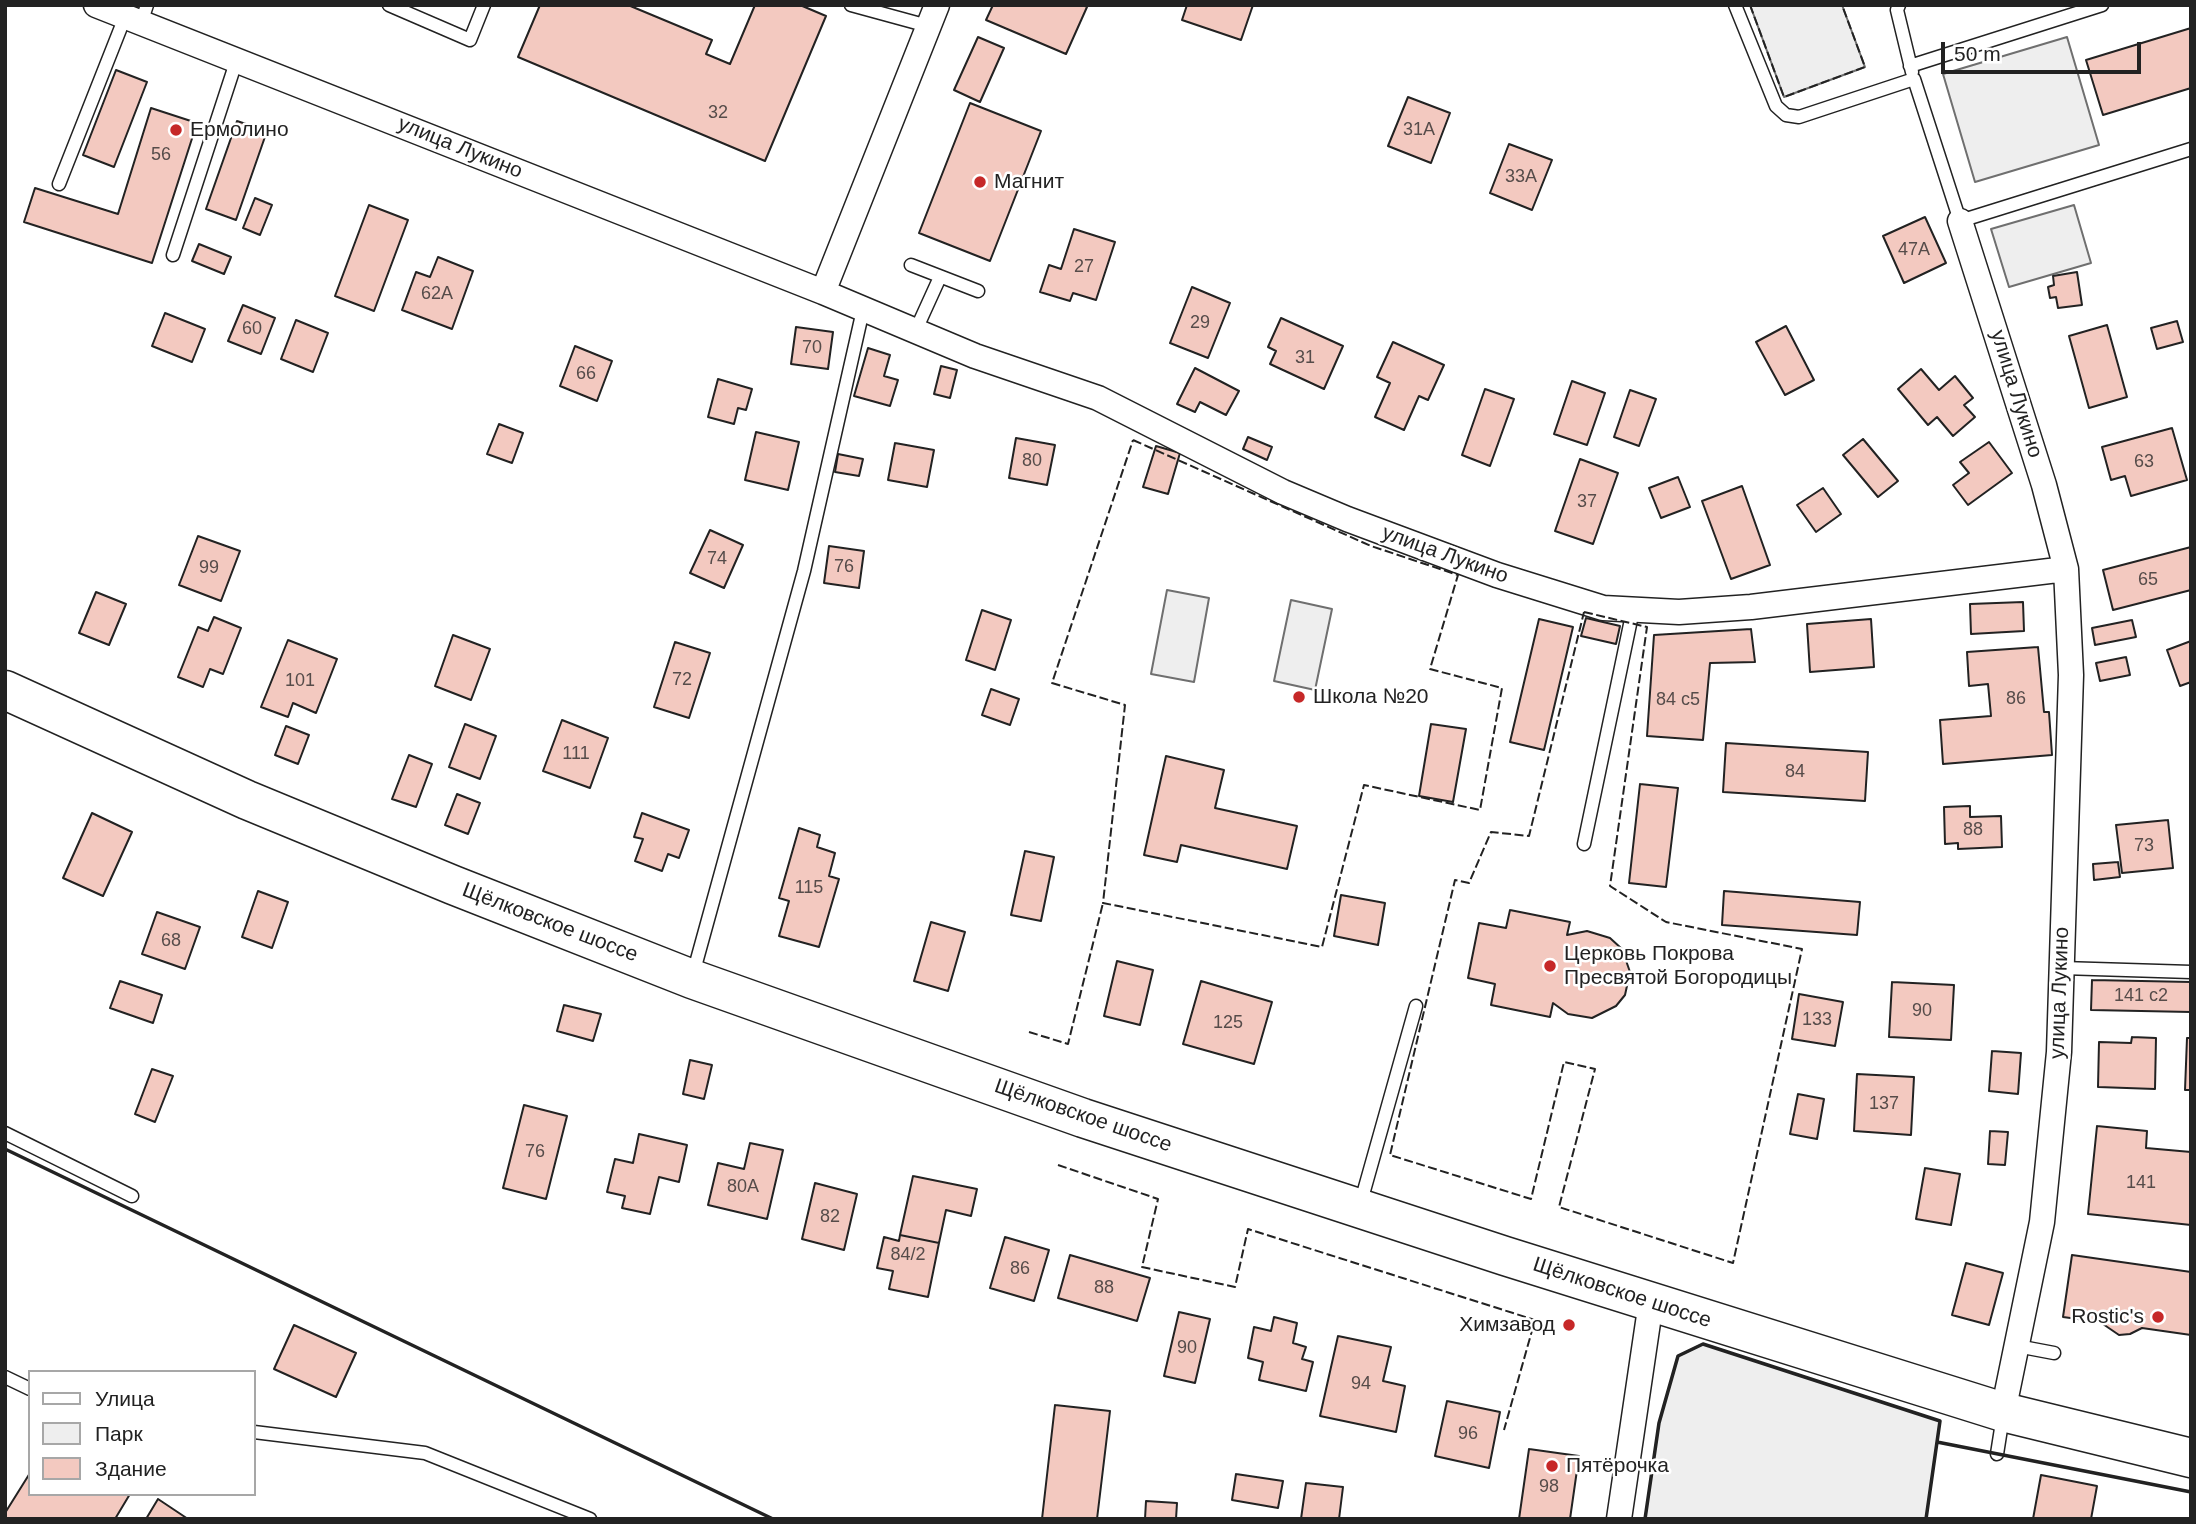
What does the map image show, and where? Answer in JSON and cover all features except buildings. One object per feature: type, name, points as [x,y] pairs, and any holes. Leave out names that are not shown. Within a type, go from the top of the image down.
[{"type":"main road","name":"Щёлковское шоссе","points":[[5,690],[247,800],[453,885],[692,979],[1083,1118],[1651,1302],[2003,1412],[2191,1458]]},
{"type":"street","name":"улица Лукино","points":[[96,5],[138,15],[237,59],[823,292],[915,332],[1098,398],[1283,492],[1347,519],[1497,575],[1603,608],[1679,612],[1751,607],[2066,569]]},
{"type":"street","points":[[823,292],[933,16]]},
{"type":"street","name":"улица Лукино","points":[[1960,221],[2045,485],[2066,569],[2071,675],[2059,1052],[2042,1222],[2003,1412]]},
{"type":"street","points":[[1619,1519],[1651,1302]]},
{"type":"lane","points":[[389,5],[470,40],[484,5]]},
{"type":"lane","points":[[851,5],[933,16]]},
{"type":"lane","points":[[1735,5],[1776,106],[1786,115],[1799,117],[1912,72],[2102,5]]},
{"type":"lane","points":[[1899,5],[1897,10],[1912,72],[1960,221],[2191,149]]},
{"type":"lane","points":[[59,184],[138,15]]},
{"type":"lane","points":[[173,255],[237,59]]},
{"type":"lane","points":[[911,265],[978,291]]},
{"type":"lane","points":[[915,332],[940,276]]},
{"type":"lane","points":[[692,979],[804,571],[863,310]]},
{"type":"lane","points":[[1584,844],[1633,610]]},
{"type":"lane","points":[[2062,968],[2191,972]]},
{"type":"lane","points":[[1359,1208],[1416,1006]]},
{"type":"lane","points":[[5,1133],[132,1195]]},
{"type":"lane","points":[[2017,1346],[2054,1353]]},
{"type":"lane","points":[[5,1377],[28,1388]]},
{"type":"lane","points":[[1997,1454],[2003,1412]]},
{"type":"lane","points":[[256,1432],[425,1453],[590,1519]]},
{"type":"green space","points":[[1750,5],[1842,5],[1865,67],[1784,97]]},
{"type":"green space","points":[[2067,37],[2099,145],[1975,182],[1943,74]]},
{"type":"green space","points":[[2074,205],[2091,263],[2009,287],[1991,229]]},
{"type":"green space","points":[[1167,590],[1209,598],[1194,682],[1151,674]]},
{"type":"green space","points":[[1291,600],[1332,609],[1315,690],[1274,681]]},
{"type":"green space","points":[[1703,1344],[1940,1421],[1926,1519],[1645,1519],[1659,1423],[1678,1356]]},
{"type":"fence","points":[[1750,5],[1784,97],[1865,67],[1842,5]]},
{"type":"fence","points":[[1133,440],[1371,546],[1458,575],[1430,669],[1502,688],[1480,810],[1364,785],[1322,947],[1103,903],[1125,705],[1052,683],[1133,440]]},
{"type":"fence","points":[[1584,612],[1647,627],[1610,886],[1666,922],[1802,949],[1733,1263],[1559,1207],[1595,1069],[1564,1062],[1531,1199],[1390,1155],[1455,880],[1469,883],[1491,832],[1529,836],[1584,612]]},
{"type":"fence","points":[[1029,1032],[1068,1044],[1103,903]]},
{"type":"fence","points":[[1058,1165],[1158,1199],[1142,1267],[1235,1287],[1248,1229],[1535,1320],[1504,1430]]},
{"type":"wall","points":[[5,1149],[773,1519]]},
{"type":"wall","points":[[1645,1519],[1659,1423],[1678,1356],[1703,1344],[1940,1421],[1926,1519]]},
{"type":"wall","points":[[1937,1442],[2191,1492]]},
{"type":"place","name":"Ермолино","points":[[176,130]]},
{"type":"place","name":"Магнит","points":[[980,182]]},
{"type":"place","name":"Школа №20","points":[[1299,697]]},
{"type":"place","name":"Церковь Покрова Пресвятой Богородицы","points":[[1550,966]]},
{"type":"place","name":"Rostic's","points":[[2158,1317]]},
{"type":"place","name":"Химзавод","points":[[1569,1325]]},
{"type":"place","name":"Пятёрочка","points":[[1552,1466]]}]
